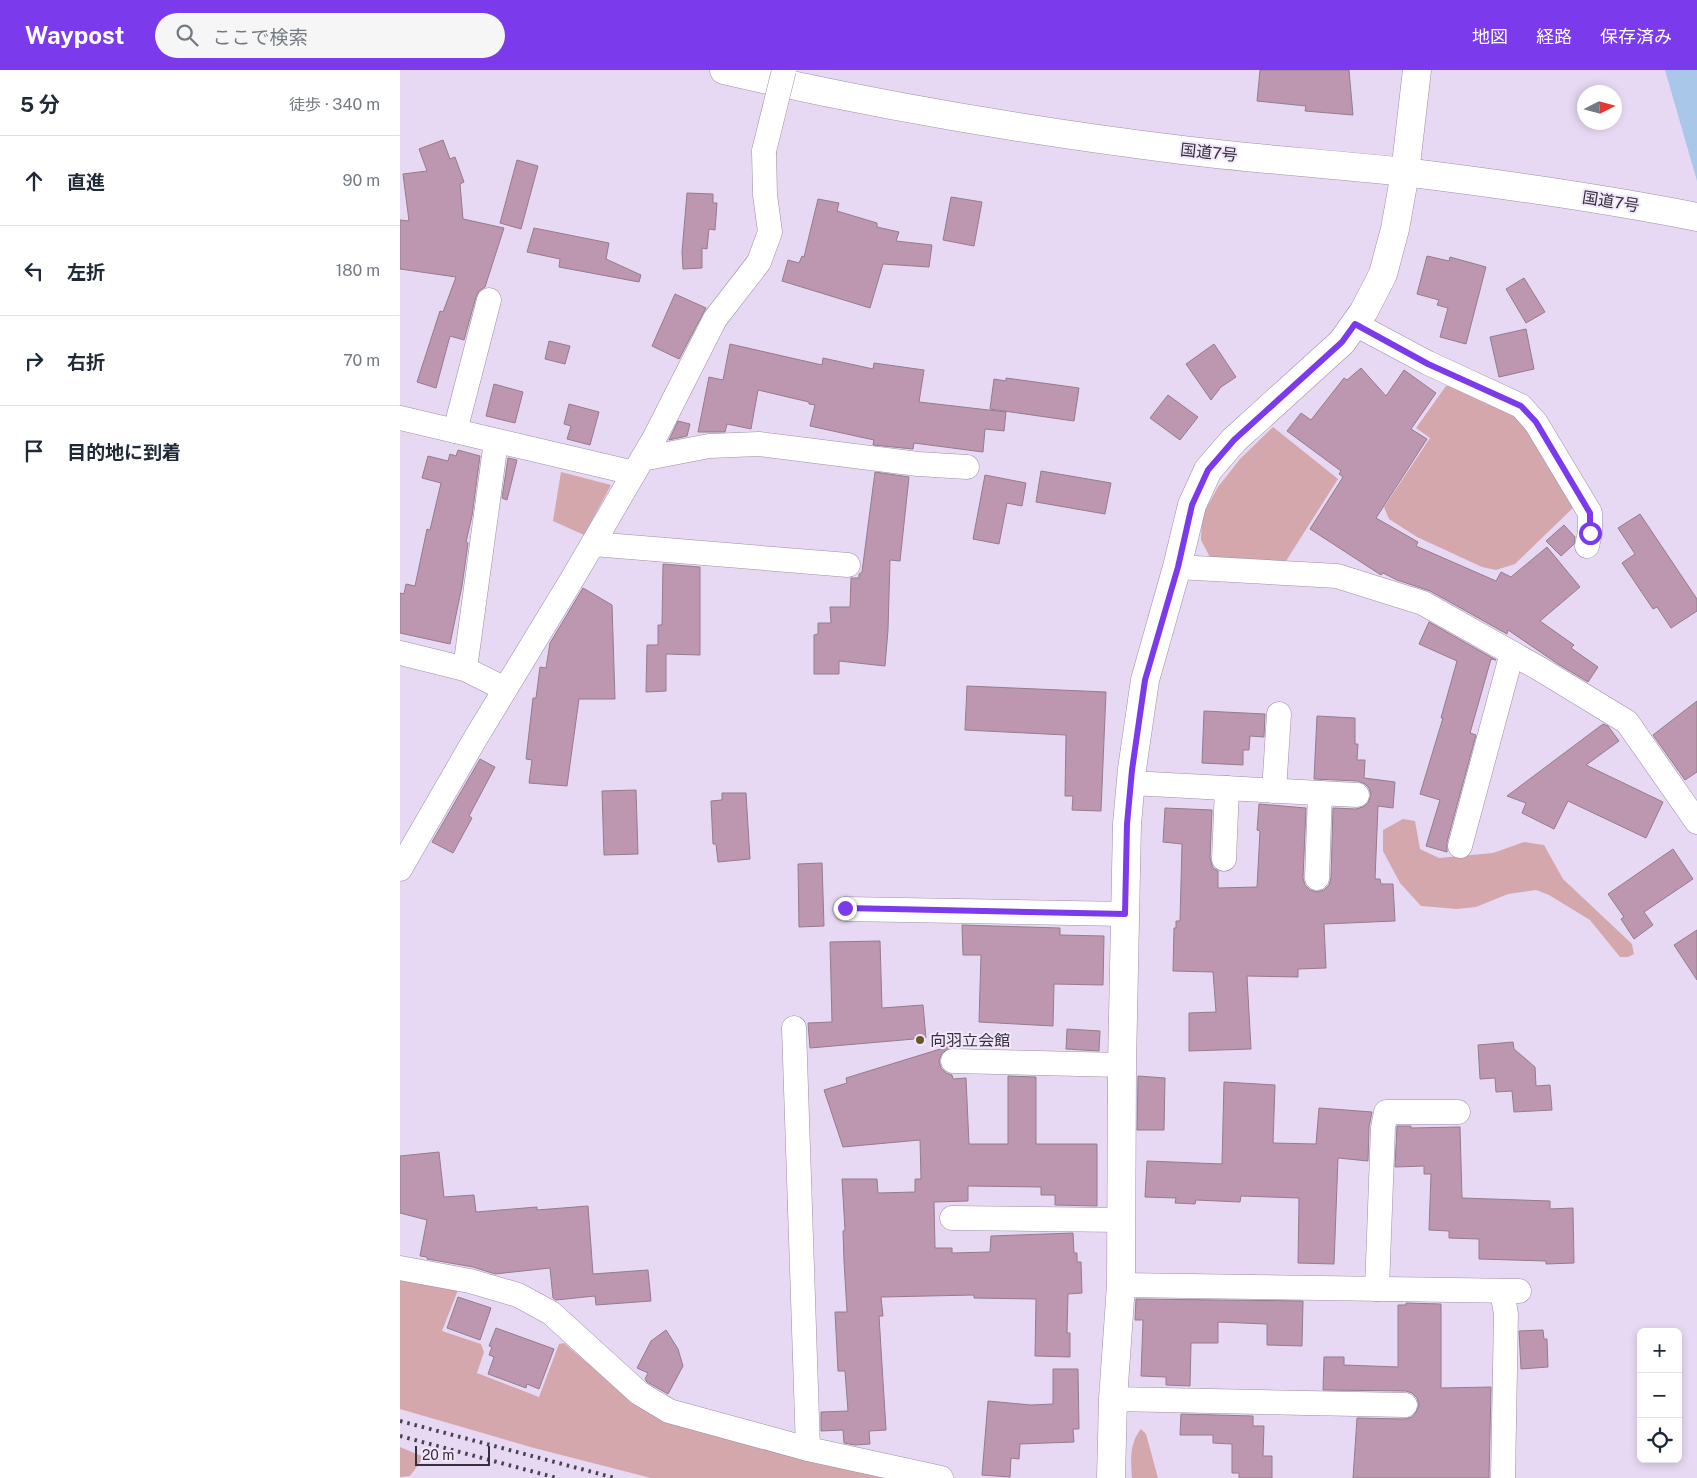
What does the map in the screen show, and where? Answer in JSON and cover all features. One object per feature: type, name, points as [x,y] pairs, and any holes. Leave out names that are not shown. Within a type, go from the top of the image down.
[{"type":"main road","name":"国道7号","points":[[724,70],[824,93],[1027,129],[1182,150],[1404,172],[1608,200],[1697,216]]},
{"type":"main road","points":[[1111,1478],[1113,1399],[1121,1285],[1122,1065],[1127,824],[1145,680],[1178,567],[1192,505],[1208,470],[1234,440],[1342,342],[1364,311],[1383,274],[1395,229],[1417,70]]},
{"type":"street","points":[[400,869],[655,437],[715,319],[759,262],[770,232],[765,194],[764,151],[784,70]]},
{"type":"street","points":[[455,431],[489,300]]},
{"type":"street","points":[[1355,324],[1428,364],[1521,406],[1536,422],[1590,513],[1590,533],[1587,546]]},
{"type":"street","points":[[400,418],[496,441],[638,466],[709,446],[759,444],[918,464],[967,467]]},
{"type":"street","points":[[465,669],[496,441]]},
{"type":"street","points":[[592,544],[848,565]]},
{"type":"street","points":[[1178,567],[1337,576],[1423,603],[1628,722],[1697,822]]},
{"type":"street","points":[[400,653],[465,669],[505,689]]},
{"type":"street","points":[[1460,846],[1512,653]]},
{"type":"street","points":[[1274,791],[1279,714]]},
{"type":"street","points":[[1131,783],[1357,795]]},
{"type":"street","points":[[1224,859],[1227,788]]},
{"type":"street","points":[[1317,878],[1320,793]]},
{"type":"street","points":[[845,908],[1125,914]]},
{"type":"street","points":[[794,1028],[808,1449]]},
{"type":"street","points":[[953,1061],[1122,1065]]},
{"type":"street","points":[[1377,1289],[1383,1128],[1386,1112],[1458,1112]]},
{"type":"street","points":[[952,1218],[1121,1220]]},
{"type":"street","points":[[400,1268],[470,1281],[518,1295],[551,1313],[639,1393],[670,1411],[808,1449],[941,1478]]},
{"type":"street","points":[[1121,1285],[1511,1291],[1506,1314],[1503,1478]]},
{"type":"street","points":[[1113,1399],[1405,1405]]},
{"type":"shaded area","points":[[1455,385],[1524,417],[1576,505],[1515,564],[1496,570],[1482,567],[1417,537],[1389,519],[1384,507],[1430,438],[1416,428],[1446,386]]},
{"type":"shaded area","points":[[1273,427],[1338,479],[1286,561],[1267,565],[1212,561],[1201,540],[1202,516],[1218,487],[1240,459]]},
{"type":"shaded area","points":[[561,472],[611,485],[584,535],[553,521]]},
{"type":"shaded area","points":[[1403,819],[1415,821],[1420,849],[1439,858],[1493,853],[1524,842],[1544,845],[1563,879],[1632,944],[1634,954],[1628,957],[1620,957],[1590,920],[1549,895],[1536,890],[1508,894],[1476,907],[1457,909],[1421,906],[1400,883],[1383,851],[1383,830]]},
{"type":"shaded area","points":[[400,1278],[458,1290],[442,1331],[481,1344],[484,1352],[477,1373],[539,1397],[559,1344],[564,1343],[647,1409],[906,1478],[651,1478],[534,1448],[400,1409]]},
{"type":"shaded area","points":[[1141,1429],[1146,1434],[1158,1478],[1132,1478],[1131,1459],[1134,1440]]},
{"type":"shaded area","points":[[400,1447],[424,1457],[410,1476],[400,1477]]},
{"type":"water","points":[[1665,70],[1697,70],[1697,181]]},
{"type":"building","points":[[1260,70],[1349,70],[1353,115],[1305,111],[1306,106],[1257,101]]},
{"type":"building","points":[[443,140],[450,159],[455,157],[464,182],[460,184],[463,219],[504,228],[485,287],[479,291],[476,297],[464,340],[450,336],[436,388],[417,382],[440,311],[443,312],[456,277],[400,269],[400,220],[409,221],[403,174],[427,171],[419,149]]},
{"type":"building","points":[[517,160],[538,166],[521,229],[500,223]]},
{"type":"building","points":[[687,193],[713,194],[713,203],[717,203],[715,230],[709,229],[707,249],[702,248],[702,268],[683,269],[682,252]]},
{"type":"building","points":[[951,197],[982,202],[974,246],[943,240]]},
{"type":"building","points":[[818,199],[839,203],[837,211],[877,223],[877,227],[899,232],[896,241],[932,245],[929,267],[883,264],[870,308],[782,281],[788,260],[799,263],[802,256],[804,257]]},
{"type":"building","points":[[534,228],[609,243],[606,259],[641,275],[639,282],[559,267],[560,259],[527,252]]},
{"type":"building","points":[[1427,256],[1449,261],[1450,257],[1486,267],[1466,344],[1440,337],[1448,308],[1437,305],[1439,300],[1417,294]]},
{"type":"building","points":[[1524,278],[1545,312],[1526,323],[1506,289]]},
{"type":"building","points":[[675,294],[706,308],[679,359],[652,346]]},
{"type":"building","points":[[1526,329],[1534,369],[1499,377],[1490,337]]},
{"type":"building","points":[[549,341],[570,346],[565,364],[545,359]]},
{"type":"building","points":[[730,344],[822,365],[823,358],[873,369],[874,363],[924,370],[919,402],[1006,412],[1004,431],[985,429],[983,452],[914,443],[913,449],[873,445],[874,440],[810,426],[815,405],[809,404],[809,402],[758,390],[751,429],[727,424],[725,432],[698,432],[709,377],[723,380]]},
{"type":"building","points":[[1214,344],[1236,377],[1221,387],[1211,400],[1186,364]]},
{"type":"building","points":[[1361,368],[1386,396],[1404,370],[1436,393],[1411,429],[1427,439],[1376,518],[1418,542],[1416,546],[1496,581],[1501,572],[1511,577],[1547,547],[1580,587],[1540,621],[1574,645],[1571,648],[1598,667],[1588,682],[1508,630],[1507,634],[1430,591],[1397,580],[1383,573],[1381,575],[1310,529],[1343,477],[1339,474],[1341,471],[1287,431],[1301,413],[1311,420],[1344,378],[1347,380]]},
{"type":"building","points":[[1006,378],[1079,388],[1074,421],[990,409],[994,379],[1006,381]]},
{"type":"building","points":[[494,384],[523,392],[515,423],[486,416]]},
{"type":"building","points":[[1168,395],[1198,417],[1180,440],[1150,418]]},
{"type":"building","points":[[569,404],[599,412],[590,445],[567,439],[571,426],[564,424]]},
{"type":"building","points":[[678,421],[690,424],[687,436],[669,440]]},
{"type":"building","points":[[458,450],[480,456],[472,516],[466,542],[468,543],[462,586],[450,644],[400,633],[400,593],[404,594],[406,584],[415,586],[427,529],[430,530],[441,483],[422,478],[428,456],[448,461],[450,454],[456,456]]},
{"type":"building","points":[[508,458],[517,460],[507,500],[502,498]]},
{"type":"building","points":[[1041,471],[1111,483],[1105,514],[1036,502]]},
{"type":"building","points":[[875,472],[909,477],[900,561],[890,560],[885,666],[839,661],[839,674],[814,674],[814,635],[818,634],[818,623],[831,623],[830,607],[850,607],[851,578],[859,578],[859,574],[862,572]]},
{"type":"building","points":[[985,475],[1026,483],[1022,506],[1007,503],[999,544],[973,539]]},
{"type":"building","points":[[1640,514],[1697,599],[1697,611],[1671,628],[1657,607],[1653,609],[1622,563],[1635,554],[1618,528]]},
{"type":"building","points":[[1564,525],[1575,537],[1574,544],[1561,556],[1546,541]]},
{"type":"building","points":[[663,564],[700,567],[700,655],[666,654],[666,691],[646,692],[647,645],[658,645],[658,625],[662,625]]},
{"type":"building","points":[[583,588],[612,605],[615,699],[579,699],[567,786],[529,783],[532,760],[526,759],[533,698],[536,698],[540,667],[546,668],[550,643]]},
{"type":"building","points":[[1429,622],[1496,660],[1491,659],[1470,733],[1476,735],[1447,842],[1447,852],[1426,846],[1440,800],[1420,794],[1443,718],[1441,718],[1457,661],[1419,644]]},
{"type":"building","points":[[967,686],[1106,692],[1101,811],[1072,810],[1073,796],[1065,796],[1066,735],[965,730]]},
{"type":"building","points":[[1697,701],[1697,772],[1685,780],[1653,735]]},
{"type":"building","points":[[1204,711],[1265,714],[1264,737],[1250,736],[1249,750],[1243,750],[1243,765],[1202,763]]},
{"type":"building","points":[[1317,716],[1355,718],[1355,744],[1358,744],[1357,760],[1365,760],[1364,778],[1395,782],[1393,808],[1378,806],[1375,879],[1380,879],[1381,884],[1393,884],[1395,921],[1324,924],[1326,968],[1298,969],[1298,977],[1247,976],[1251,1049],[1189,1051],[1189,1013],[1216,1012],[1213,972],[1173,971],[1174,928],[1176,928],[1176,921],[1180,921],[1182,844],[1163,842],[1165,808],[1212,810],[1210,858],[1213,868],[1218,871],[1218,888],[1257,887],[1260,831],[1257,830],[1259,804],[1306,808],[1303,878],[1305,885],[1310,890],[1317,892],[1324,890],[1329,885],[1331,878],[1333,808],[1356,809],[1363,807],[1368,803],[1371,795],[1369,788],[1358,781],[1314,779]]},
{"type":"building","points":[[1603,724],[1608,726],[1619,741],[1586,765],[1663,802],[1646,838],[1568,801],[1554,829],[1522,813],[1526,803],[1507,796]]},
{"type":"building","points":[[480,759],[495,767],[469,816],[472,818],[453,853],[432,842]]},
{"type":"building","points":[[636,790],[638,854],[604,855],[602,791]]},
{"type":"building","points":[[722,793],[746,793],[750,859],[718,862],[716,844],[713,844],[711,801],[722,800]]},
{"type":"building","points":[[1673,849],[1693,879],[1644,912],[1653,925],[1634,939],[1621,919],[1624,917],[1608,894]]},
{"type":"building","points":[[822,863],[824,926],[799,927],[798,864]]},
{"type":"building","points":[[962,925],[1060,928],[1060,935],[1104,936],[1103,985],[1054,984],[1053,1026],[979,1022],[981,955],[963,955]]},
{"type":"building","points":[[1697,930],[1697,980],[1674,945]]},
{"type":"building","points":[[880,941],[882,1008],[923,1005],[926,1038],[810,1048],[808,1023],[832,1022],[830,942]]},
{"type":"building","points":[[1067,1029],[1100,1031],[1099,1051],[1066,1049]]},
{"type":"building","points":[[1513,1042],[1514,1049],[1535,1067],[1536,1086],[1550,1085],[1552,1110],[1514,1112],[1512,1091],[1496,1092],[1495,1078],[1480,1079],[1478,1045]]},
{"type":"building","points":[[950,1046],[951,1048],[942,1053],[939,1061],[941,1068],[946,1073],[952,1075],[953,1079],[966,1078],[969,1144],[1008,1144],[1008,1076],[1036,1077],[1036,1144],[1097,1144],[1097,1206],[1055,1205],[1055,1195],[1041,1195],[1041,1187],[968,1186],[968,1201],[934,1202],[935,1248],[952,1248],[952,1253],[990,1252],[991,1236],[1073,1233],[1074,1253],[1077,1253],[1077,1262],[1081,1262],[1082,1293],[1068,1294],[1067,1333],[1070,1333],[1070,1357],[1035,1356],[1036,1299],[974,1298],[974,1295],[881,1297],[883,1316],[879,1316],[886,1430],[869,1431],[870,1444],[855,1445],[844,1443],[843,1430],[821,1431],[821,1412],[848,1411],[845,1371],[838,1371],[835,1312],[847,1312],[842,1179],[877,1179],[878,1193],[915,1192],[915,1179],[921,1179],[920,1140],[843,1147],[824,1090],[847,1083],[846,1078]]},
{"type":"building","points":[[1138,1076],[1165,1078],[1164,1130],[1137,1130]]},
{"type":"building","points":[[1224,1082],[1275,1085],[1273,1143],[1316,1144],[1319,1108],[1372,1112],[1369,1127],[1368,1161],[1338,1158],[1334,1264],[1298,1263],[1299,1198],[1241,1196],[1240,1202],[1196,1200],[1195,1204],[1175,1203],[1176,1198],[1145,1197],[1147,1161],[1222,1164]]},
{"type":"building","points":[[1397,1126],[1411,1126],[1411,1128],[1460,1127],[1462,1198],[1550,1201],[1550,1209],[1573,1208],[1574,1263],[1546,1264],[1546,1261],[1479,1259],[1479,1239],[1449,1238],[1449,1231],[1429,1230],[1431,1174],[1424,1174],[1424,1166],[1395,1167]]},
{"type":"building","points":[[439,1152],[444,1197],[474,1195],[476,1212],[537,1207],[537,1210],[588,1206],[593,1274],[648,1270],[651,1301],[596,1305],[595,1296],[556,1300],[553,1298],[550,1268],[495,1274],[473,1267],[427,1259],[427,1257],[420,1256],[427,1220],[400,1213],[400,1156]]},
{"type":"building","points":[[458,1297],[491,1308],[480,1340],[447,1328]]},
{"type":"building","points":[[1136,1299],[1303,1301],[1302,1346],[1267,1345],[1267,1324],[1218,1322],[1218,1343],[1191,1343],[1190,1386],[1166,1385],[1166,1377],[1141,1376],[1143,1320],[1135,1320]]},
{"type":"building","points":[[1406,1303],[1441,1304],[1441,1388],[1491,1387],[1489,1478],[1353,1478],[1357,1418],[1405,1419],[1412,1417],[1419,1405],[1417,1398],[1412,1393],[1406,1391],[1323,1390],[1324,1357],[1344,1357],[1344,1365],[1398,1367],[1398,1305],[1406,1305]]},
{"type":"building","points":[[496,1328],[554,1349],[539,1389],[527,1384],[526,1388],[488,1374],[494,1357],[489,1355],[492,1347],[489,1346]]},
{"type":"building","points":[[666,1330],[678,1349],[683,1366],[668,1394],[647,1382],[645,1379],[648,1373],[637,1368],[651,1341]]},
{"type":"building","points":[[1543,1330],[1544,1339],[1547,1339],[1548,1367],[1521,1369],[1519,1331]]},
{"type":"building","points":[[1053,1369],[1078,1369],[1079,1429],[1073,1429],[1074,1442],[1020,1444],[1019,1459],[1011,1458],[1010,1477],[982,1475],[988,1401],[1031,1405],[1053,1404]]},
{"type":"building","points":[[1181,1414],[1253,1416],[1253,1426],[1264,1426],[1263,1456],[1272,1456],[1272,1478],[1239,1478],[1239,1473],[1232,1473],[1232,1444],[1213,1443],[1213,1435],[1180,1435]]},
{"type":"railway","points":[[400,1421],[615,1478]]},
{"type":"railway","points":[[400,1436],[557,1478]]},
{"type":"place","name":"向羽立会館","points":[[920,1040]]},
{"type":"route","points":[[845,908],[1125,914],[1127,824],[1132,770],[1145,680],[1178,567],[1192,505],[1208,470],[1234,440],[1342,342],[1355,324],[1428,364],[1521,406],[1536,422],[1590,513],[1590,533]]}]
